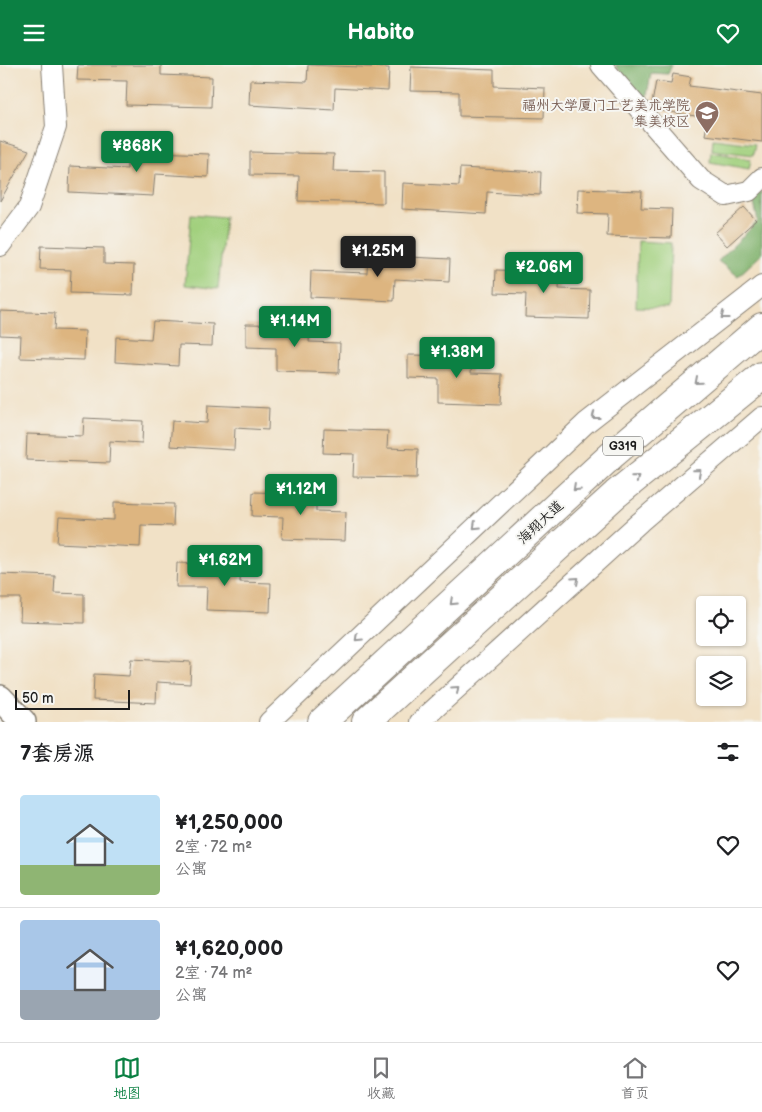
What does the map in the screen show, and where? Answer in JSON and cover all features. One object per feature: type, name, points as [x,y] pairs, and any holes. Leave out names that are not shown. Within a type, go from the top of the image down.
[{"type":"highway","name":"海翔大道","points":[[322,722],[613,454],[762,327]]},
{"type":"highway","name":"G319","points":[[366,722],[616,494],[762,375]]},
{"type":"main road","points":[[0,698],[24,722]]},
{"type":"street","points":[[0,246],[29,207],[56,127],[52,65]]},
{"type":"street","points":[[600,65],[701,179],[726,196],[748,191],[762,178]]},
{"type":"street","points":[[269,722],[586,423],[762,286]]},
{"type":"street","points":[[420,722],[640,521],[762,417]]},
{"type":"green space","points":[[615,65],[672,65],[668,74],[651,73],[646,101]]},
{"type":"green space","points":[[713,139],[755,144],[753,155],[712,150]]},
{"type":"green space","points":[[711,152],[751,159],[749,169],[710,162]]},
{"type":"green space","points":[[762,191],[762,254],[738,276],[718,261],[758,221],[753,199]]},
{"type":"green space","points":[[191,214],[225,217],[218,289],[185,285]]},
{"type":"green space","points":[[638,241],[671,243],[669,308],[636,307]]},
{"type":"building","points":[[78,65],[161,65],[161,75],[212,77],[211,107],[126,105],[127,81],[77,80]]},
{"type":"building","points":[[308,65],[389,68],[388,91],[335,88],[334,110],[249,105],[250,80],[307,82]]},
{"type":"building","points":[[411,67],[494,70],[494,86],[545,88],[544,118],[459,116],[459,92],[410,91]]},
{"type":"building","points":[[673,74],[691,77],[689,86],[762,95],[762,142],[705,135],[708,118],[651,109],[656,81],[671,83]]},
{"type":"building","points":[[0,141],[29,150],[0,201]]},
{"type":"building","points":[[127,151],[209,154],[208,177],[155,174],[153,196],[69,192],[70,166],[127,169]]},
{"type":"building","points":[[250,152],[334,154],[333,171],[384,172],[384,203],[298,201],[299,176],[250,175]]},
{"type":"building","points":[[460,168],[541,172],[540,195],[487,192],[486,214],[402,209],[403,183],[459,186]]},
{"type":"building","points":[[578,189],[642,191],[641,208],[672,209],[671,238],[607,236],[608,214],[577,213]]},
{"type":"building","points":[[744,207],[756,220],[727,246],[715,233]]},
{"type":"building","points":[[41,246],[104,248],[104,264],[134,265],[133,295],[70,293],[71,270],[40,269]]},
{"type":"building","points":[[368,255],[450,259],[449,282],[395,279],[394,301],[310,297],[311,271],[367,273]]},
{"type":"building","points":[[496,270],[560,272],[559,289],[590,290],[589,319],[525,317],[526,294],[495,293]]},
{"type":"building","points":[[0,311],[55,313],[54,330],[85,331],[84,360],[20,358],[21,336],[0,335]]},
{"type":"building","points":[[153,321],[213,324],[212,346],[179,345],[178,366],[115,362],[116,337],[151,339]]},
{"type":"building","points":[[246,324],[310,325],[309,342],[340,343],[339,373],[276,371],[276,348],[246,347]]},
{"type":"building","points":[[408,355],[472,356],[471,373],[502,374],[501,404],[438,402],[438,379],[408,378]]},
{"type":"building","points":[[208,405],[269,408],[268,430],[235,428],[234,450],[170,446],[172,421],[207,423]]},
{"type":"building","points":[[84,418],[143,421],[142,443],[110,441],[109,463],[26,460],[27,434],[83,436]]},
{"type":"building","points":[[324,429],[388,431],[387,448],[418,449],[417,478],[353,477],[354,454],[323,453]]},
{"type":"building","points":[[253,492],[316,494],[316,511],[346,512],[345,541],[282,539],[283,517],[252,516]]},
{"type":"building","points":[[114,502],[174,504],[173,526],[141,525],[140,547],[57,543],[59,517],[114,520]]},
{"type":"building","points":[[177,563],[241,565],[240,582],[271,583],[270,612],[206,610],[207,587],[176,587]]},
{"type":"building","points":[[0,574],[55,576],[54,593],[84,594],[84,623],[20,621],[21,598],[0,598]]},
{"type":"building","points":[[131,659],[191,662],[190,684],[157,682],[156,703],[93,700],[94,674],[129,676]]},
{"type":"place","name":"福州大学厦门工艺美术学院 集美校区","points":[[707,134]]}]
